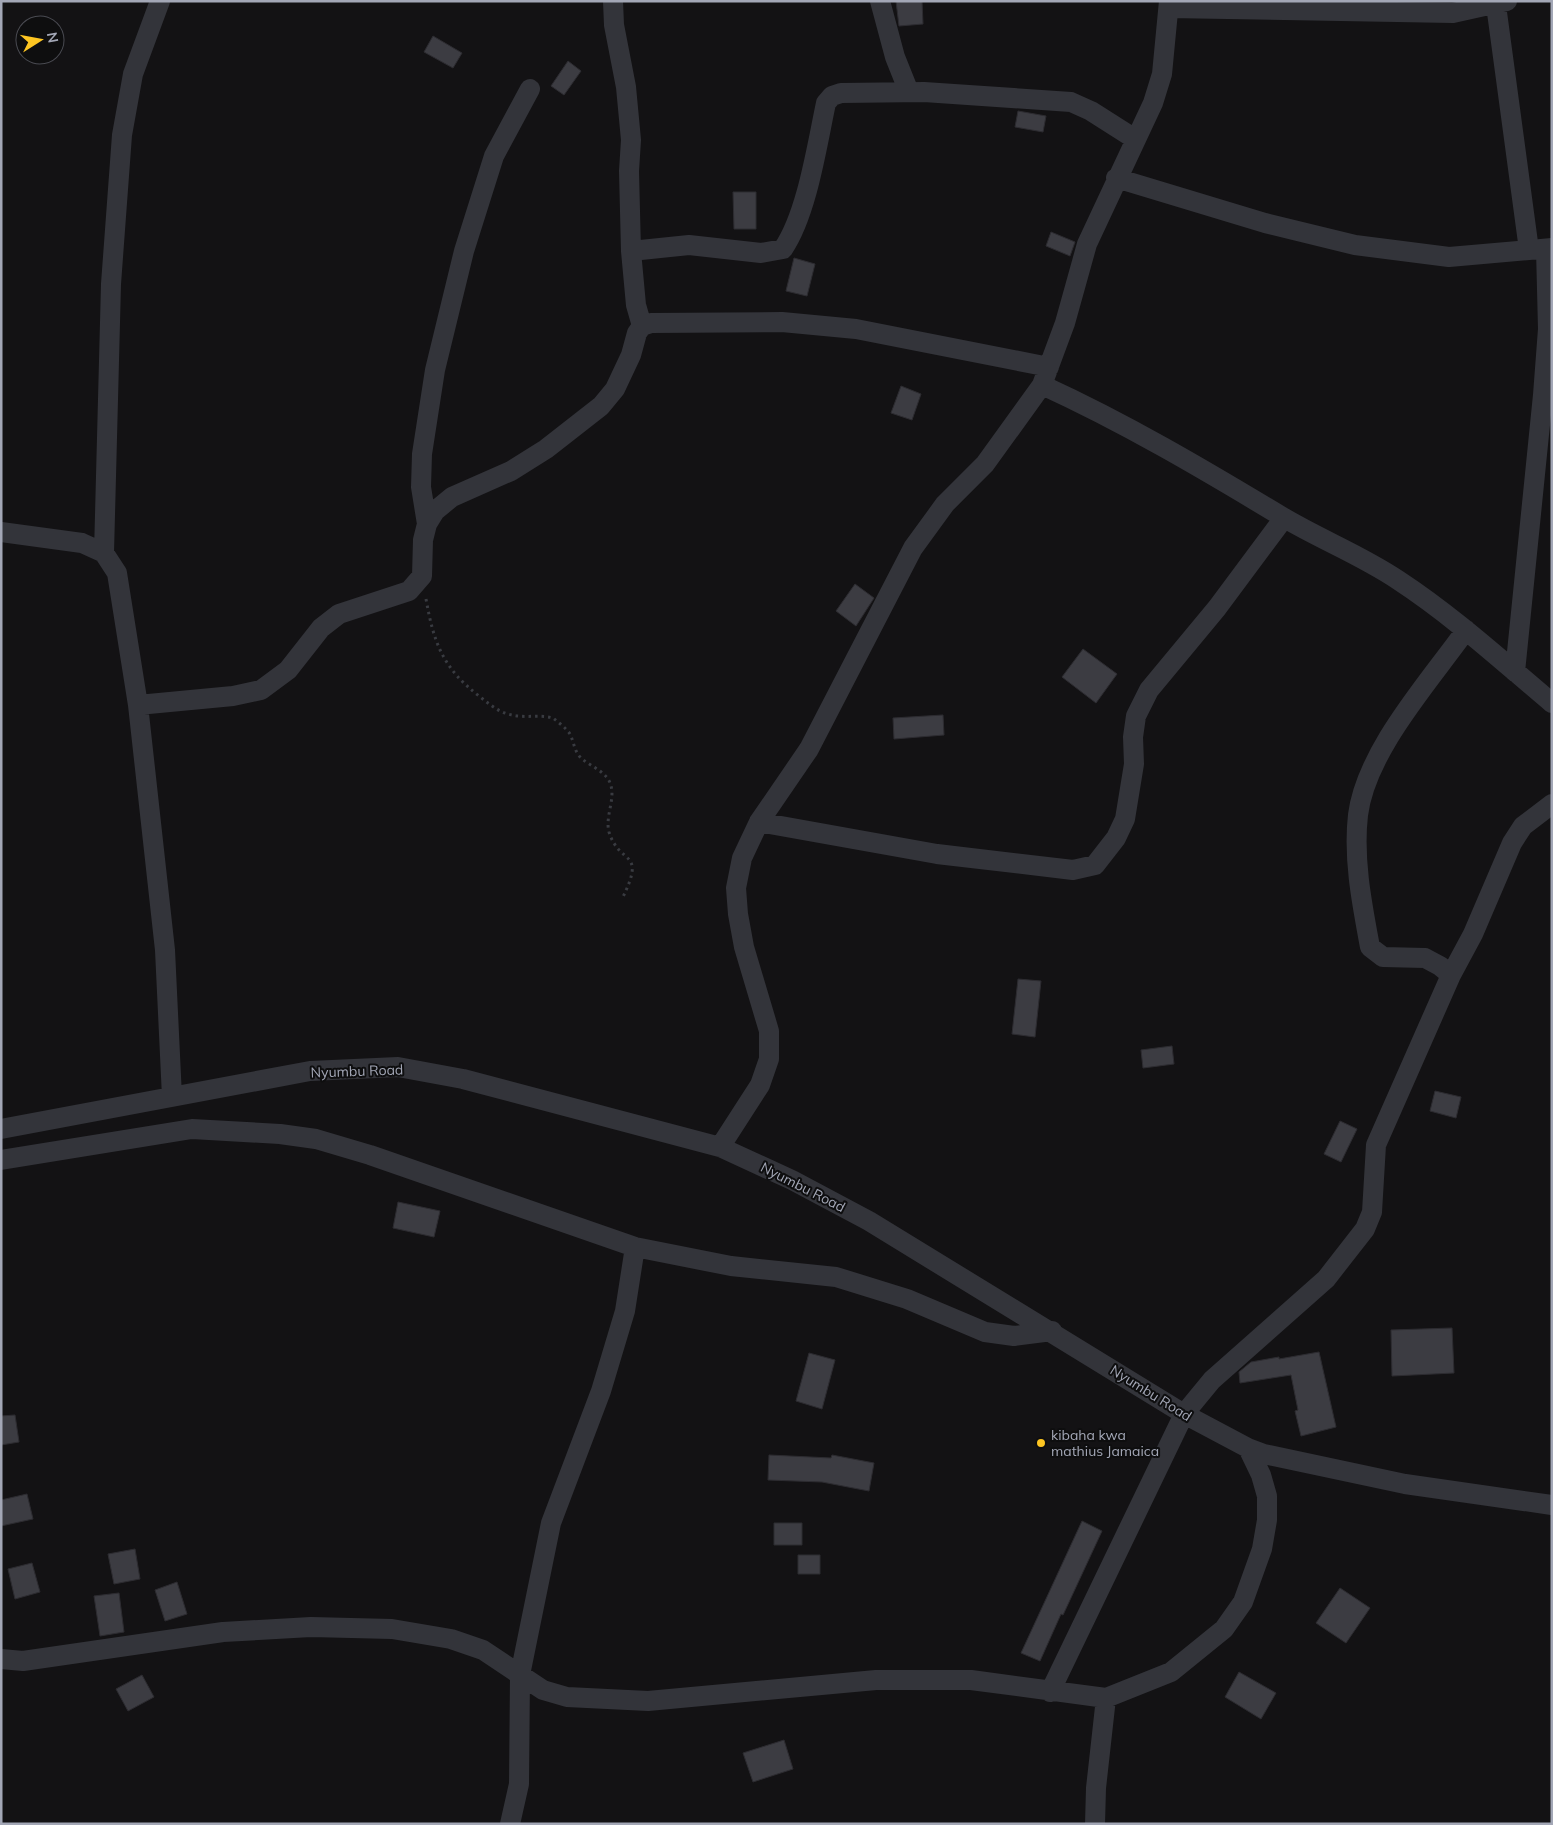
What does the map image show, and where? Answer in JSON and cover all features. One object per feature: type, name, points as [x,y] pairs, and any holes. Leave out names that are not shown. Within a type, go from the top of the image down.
[{"type":"street","points":[[104,554],[111,284],[122,135],[133,74],[160,1]]},
{"type":"street","points":[[613,1],[614,25],[626,87],[632,140],[629,171],[631,251],[636,305],[642,326]]},
{"type":"street","points":[[880,1],[895,58],[909,92]]},
{"type":"street","points":[[720,1147],[760,1085],[769,1059],[769,1031],[744,947],[736,888],[742,858],[759,822],[809,749],[913,548],[945,504],[985,464],[1045,376],[1065,323],[1087,244],[1116,178],[1153,103],[1162,74],[1169,5],[1453,13],[1502,3],[1542,249],[1548,329],[1515,672]]},
{"type":"street","points":[[138,705],[233,696],[261,690],[288,670],[321,628],[339,614],[409,591],[422,576],[423,540],[426,524],[421,487],[422,454],[435,370],[464,251],[494,156],[530,89]]},
{"type":"street","points":[[631,251],[690,245],[762,253],[783,249],[791,238],[808,187],[826,103],[832,96],[840,93],[909,92],[1071,102],[1091,111],[1135,139]]},
{"type":"street","points":[[1116,178],[1265,223],[1355,245],[1448,257],[1542,249]]},
{"type":"street","points":[[426,524],[436,511],[452,497],[511,471],[532,458],[601,406],[615,389],[631,355],[637,333],[642,326],[651,323],[782,322],[856,330],[1045,376],[1099,410],[1284,518],[1397,579],[1466,630],[1552,703]]},
{"type":"street","points":[[759,822],[937,854],[1074,870],[1095,865],[1116,838],[1125,819],[1134,764],[1133,737],[1136,716],[1149,690],[1217,608],[1284,518]]},
{"type":"street","points":[[1,532],[82,543],[104,554],[117,573],[138,705],[165,950],[172,1097]]},
{"type":"street","points":[[1451,975],[1440,966],[1425,958],[1383,957],[1370,947],[1358,879],[1358,815],[1366,781],[1384,744],[1466,630]]},
{"type":"street","points":[[1050,1692],[1184,1414],[1212,1380],[1326,1279],[1365,1229],[1372,1212],[1376,1145],[1451,975],[1474,934],[1512,843],[1523,826],[1552,804]]},
{"type":"street","name":"Nyumbu Road","points":[[1,1128],[310,1071],[398,1066],[463,1079],[720,1147],[792,1180],[870,1221],[1184,1414],[1248,1448],[1264,1454],[1404,1484],[1552,1505]]},
{"type":"street","points":[[1,1160],[192,1129],[289,1135],[316,1139],[370,1155],[636,1247],[731,1266],[836,1277],[908,1299],[986,1332],[1014,1336],[1052,1332]]},
{"type":"street","points":[[510,1824],[519,1784],[520,1675],[551,1523],[604,1382],[625,1311],[636,1247]]},
{"type":"street","points":[[1,1658],[23,1661],[233,1632],[311,1627],[392,1629],[451,1639],[483,1650],[543,1690],[567,1697],[648,1701],[876,1680],[971,1680],[1106,1698],[1171,1672],[1224,1629],[1243,1602],[1262,1549],[1268,1520],[1267,1496],[1261,1475],[1248,1448]]},
{"type":"street","points":[[1095,1824],[1096,1788],[1106,1698]]},
{"type":"path","points":[[422,576],[437,647],[446,664],[463,683],[494,707],[508,714],[554,718],[570,734],[581,757],[606,776],[612,788],[608,814],[609,832],[617,845],[630,859],[633,869],[632,878],[622,899]]},
{"type":"building","points":[[896,1],[922,1],[923,24],[899,26]]},
{"type":"building","points":[[433,36],[462,53],[453,68],[424,52]]},
{"type":"building","points":[[568,61],[581,71],[564,95],[551,86]]},
{"type":"building","points":[[1018,111],[1046,116],[1043,132],[1015,127]]},
{"type":"building","points":[[733,192],[756,192],[756,229],[734,229]]},
{"type":"building","points":[[1051,232],[1075,242],[1070,256],[1046,246]]},
{"type":"building","points":[[794,258],[815,264],[807,296],[786,291]]},
{"type":"building","points":[[901,386],[921,394],[912,420],[891,413]]},
{"type":"building","points":[[855,584],[874,598],[856,626],[836,611]]},
{"type":"building","points":[[1083,649],[1117,674],[1096,703],[1062,677]]},
{"type":"building","points":[[943,715],[944,735],[894,739],[893,718]]},
{"type":"building","points":[[1018,979],[1041,981],[1035,1037],[1012,1034]]},
{"type":"building","points":[[1172,1046],[1174,1064],[1143,1068],[1141,1050]]},
{"type":"building","points":[[1435,1091],[1461,1097],[1456,1118],[1430,1111]]},
{"type":"building","points":[[1340,1121],[1357,1129],[1341,1162],[1324,1154]]},
{"type":"building","points":[[398,1202],[440,1211],[434,1237],[393,1228]]},
{"type":"building","points":[[1452,1328],[1454,1373],[1392,1376],[1391,1330]]},
{"type":"building","points":[[1319,1352],[1336,1427],[1301,1436],[1295,1411],[1298,1410],[1291,1375],[1240,1383],[1239,1372],[1251,1362]]},
{"type":"building","points":[[809,1353],[835,1360],[822,1409],[796,1401]]},
{"type":"building","points":[[15,1415],[19,1442],[1,1445],[1,1416]]},
{"type":"building","points":[[769,1455],[831,1458],[832,1455],[874,1463],[869,1491],[822,1482],[768,1480]]},
{"type":"building","points":[[27,1494],[33,1519],[1,1526],[1,1500]]},
{"type":"building","points":[[1082,1521],[1102,1531],[1040,1661],[1021,1653]]},
{"type":"building","points":[[774,1523],[802,1523],[802,1545],[774,1545]]},
{"type":"building","points":[[135,1549],[140,1579],[114,1584],[108,1554]]},
{"type":"building","points":[[798,1555],[820,1555],[820,1574],[798,1574]]},
{"type":"building","points":[[32,1563],[40,1592],[15,1599],[8,1569]]},
{"type":"building","points":[[177,1582],[187,1614],[165,1621],[155,1590]]},
{"type":"building","points":[[1340,1588],[1370,1608],[1346,1643],[1316,1623]]},
{"type":"building","points":[[119,1593],[124,1632],[100,1636],[94,1596]]},
{"type":"building","points":[[1239,1672],[1276,1693],[1261,1719],[1225,1697]]},
{"type":"building","points":[[142,1675],[154,1697],[128,1711],[116,1689]]},
{"type":"building","points":[[784,1740],[793,1769],[753,1782],[743,1753]]},
{"type":"place","name":"kibaha kwa mathius Jamaica","points":[[1041,1443]]}]
